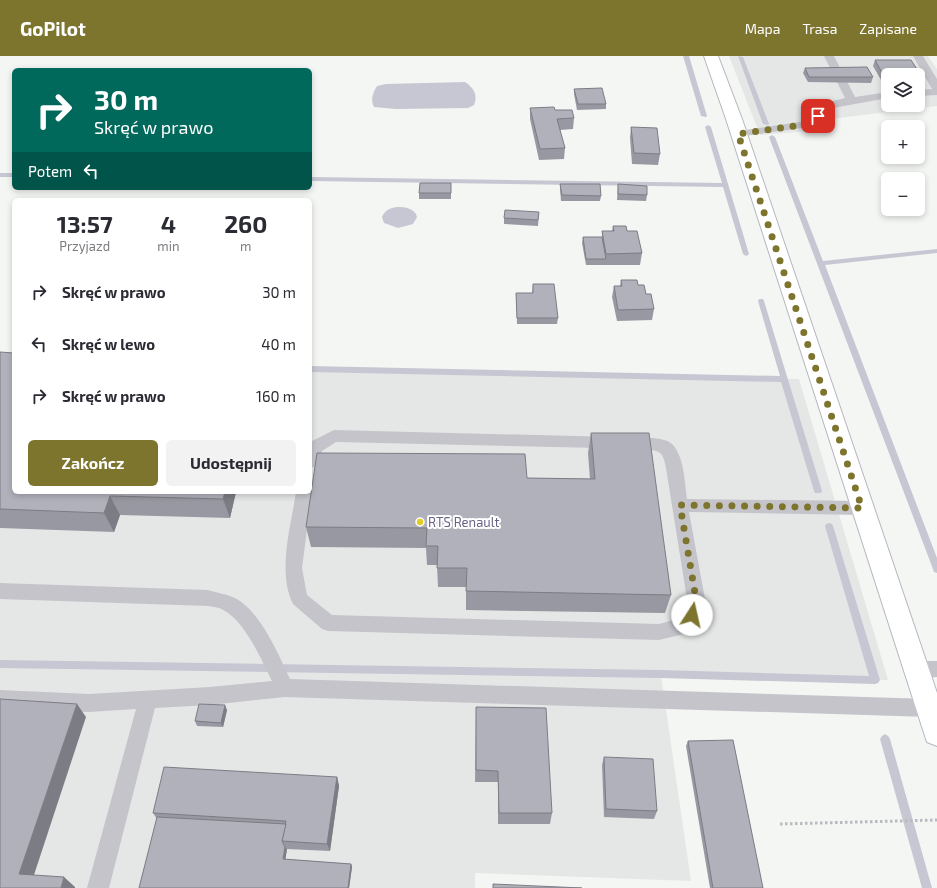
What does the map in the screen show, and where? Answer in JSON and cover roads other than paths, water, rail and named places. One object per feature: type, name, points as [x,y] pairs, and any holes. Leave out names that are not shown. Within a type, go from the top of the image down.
[{"type":"main road","points":[[711,56],[937,733]]},
{"type":"lane","points":[[829,56],[852,101]]},
{"type":"lane","points":[[918,56],[937,88]]},
{"type":"lane","points":[[925,93],[937,92]]},
{"type":"lane","points":[[738,134],[809,124],[829,105],[881,96]]},
{"type":"lane","points":[[304,494],[293,568],[299,599],[328,622],[659,632],[678,628],[692,615],[696,599],[673,462],[669,450],[659,445],[645,443],[334,436],[315,447],[312,456]]},
{"type":"lane","points":[[680,505],[862,508]]},
{"type":"lane","points":[[0,592],[208,598],[229,605],[248,622],[267,652],[284,688]]},
{"type":"lane","points":[[916,670],[937,669]]},
{"type":"lane","points":[[0,699],[89,703],[210,696],[284,688],[929,708]]},
{"type":"lane","points":[[98,888],[148,699]]},
{"type":"waterway","points":[[686,56],[704,116]]},
{"type":"waterway","points":[[740,57],[766,124]]},
{"type":"waterway","points":[[708,127],[725,185]]},
{"type":"waterway","points":[[772,137],[821,263]]},
{"type":"waterway","points":[[0,175],[12,175]]},
{"type":"waterway","points":[[312,179],[725,185]]},
{"type":"waterway","points":[[725,185],[746,254]]},
{"type":"waterway","points":[[821,263],[937,251]]},
{"type":"waterway","points":[[821,263],[937,569]]},
{"type":"waterway","points":[[761,301],[818,491]]},
{"type":"waterway","points":[[312,369],[784,379]]},
{"type":"waterway","points":[[0,664],[661,674],[875,680],[829,526]]},
{"type":"waterway","points":[[885,739],[927,888]]},
{"type":"place","name":"RTS Renault","points":[[420,522]]}]
